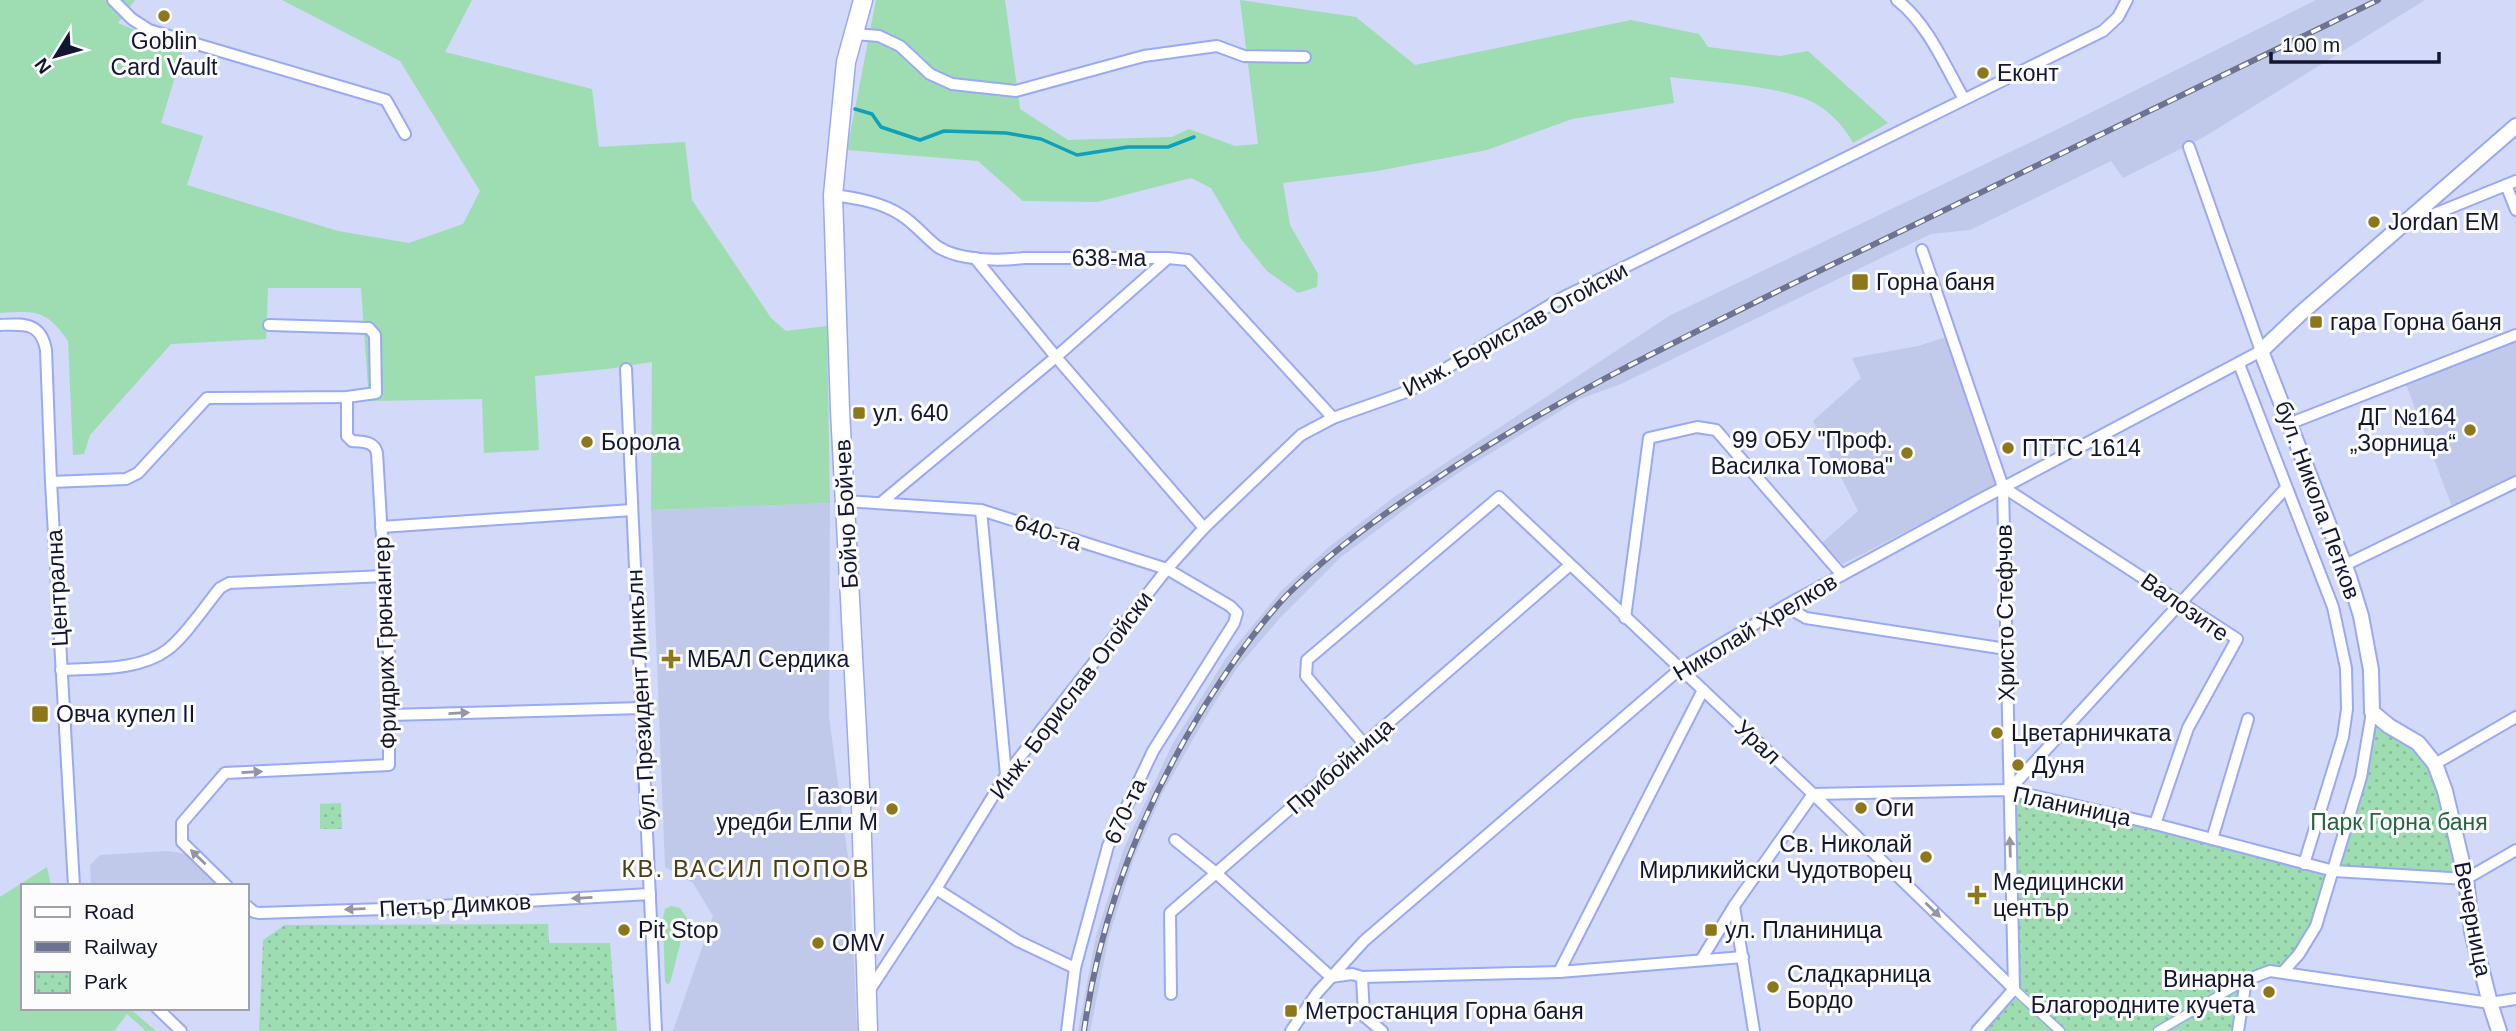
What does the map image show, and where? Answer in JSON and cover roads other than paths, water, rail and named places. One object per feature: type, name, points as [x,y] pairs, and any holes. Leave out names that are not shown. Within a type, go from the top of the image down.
[{"type":"highway","name":"Бойчо Бойчев","points":[[863,0],[845,74],[833,195],[861,807],[868,1031]]},
{"type":"street","points":[[113,0],[132,19],[149,30],[386,100],[405,134]]},
{"type":"street","points":[[1897,0],[1924,30],[1965,99]]},
{"type":"street","name":"Инж. Борислав Огойски","points":[[866,994],[936,889],[1006,775],[1167,569],[1205,528],[1301,435],[1333,418],[1409,391],[1560,299],[2103,31],[2118,17],[2127,0]]},
{"type":"street","points":[[854,34],[879,36],[900,46],[930,74],[952,84],[1016,91],[1143,56],[1217,46],[1244,56],[1305,57]]},
{"type":"street","points":[[2189,147],[2261,351],[2516,126]]},
{"type":"street","points":[[2397,229],[2511,183],[2516,210]]},
{"type":"street","name":"638-ма","points":[[833,195],[882,206],[902,215],[941,249],[975,258],[1188,260],[1333,418]]},
{"type":"street","name":"Христо Стефчов","points":[[1922,250],[2003,487],[2014,989]]},
{"type":"street","points":[[975,258],[1056,357],[1205,528]]},
{"type":"street","points":[[883,501],[1056,357],[1168,258]]},
{"type":"street","name":"Централна","points":[[0,325],[26,324],[37,330],[44,340],[75,884]]},
{"type":"street","points":[[51,482],[126,479],[147,465],[207,398],[347,397],[372,394],[377,390],[375,335],[369,328],[268,325]]},
{"type":"street","points":[[2291,423],[2516,335]]},
{"type":"street","name":"Николай Хрелков","points":[[1292,1031],[1331,977],[1364,941],[1680,668],[2003,487],[2261,351]]},
{"type":"street","name":"бул. Никола Петков","points":[[2261,351],[2345,565],[2371,670],[2372,712],[2361,777],[2347,818],[2334,871],[2316,926],[2299,954],[2283,972]]},
{"type":"street","name":"бул. Никола Петков","points":[[2239,364],[2333,607],[2346,667],[2347,709],[2343,737],[2304,864]]},
{"type":"street","name":"бул. Президент Линкълн","points":[[626,369],[656,1031]]},
{"type":"street","name":"Фридрих Грюнангер","points":[[225,884],[182,842],[181,823],[225,773],[389,765],[385,576],[377,453],[376,447],[371,443],[352,441],[347,436],[347,397]]},
{"type":"street","points":[[1625,618],[1649,438],[1697,428],[1716,430],[1842,575]]},
{"type":"street","points":[[2345,565],[2516,482]]},
{"type":"street","name":"Валозите","points":[[2003,487],[2237,639],[2188,728],[2155,824]]},
{"type":"street","points":[[2009,790],[2286,488]]},
{"type":"street","name":"Урал","points":[[1364,745],[1306,676],[1307,660],[1499,497],[1813,794],[2014,989]]},
{"type":"street","name":"640-та","points":[[845,501],[883,501],[981,510],[1167,569],[1230,606],[1237,613]]},
{"type":"street","points":[[381,527],[632,510]]},
{"type":"street","points":[[981,510],[1006,775]]},
{"type":"street","name":"Прибойница","points":[[1171,995],[1170,913],[1570,565]]},
{"type":"street","points":[[61,670],[128,666],[156,657],[169,649],[220,588],[229,583],[385,576]]},
{"type":"street","points":[[1785,607],[1806,618],[2006,649]]},
{"type":"street","name":"670-та","points":[[1066,1031],[1075,968],[1108,846],[1153,751],[1234,623],[1237,613]]},
{"type":"street","points":[[1559,972],[1703,690]]},
{"type":"street","points":[[390,715],[642,708]]},
{"type":"street","name":"Вечерница","points":[[2372,712],[2389,726],[2418,743],[2435,764],[2445,791],[2466,879],[2472,932],[2499,1031]]},
{"type":"street","points":[[2435,764],[2516,717]]},
{"type":"street","points":[[2211,839],[2248,719]]},
{"type":"street","name":"Планиница","points":[[1813,794],[2009,790],[2155,824],[2334,871],[2466,879]]},
{"type":"street","points":[[1701,960],[1734,906],[1813,794]]},
{"type":"street","points":[[1175,841],[1216,873],[1331,977],[1352,974],[1559,972],[1742,957]]},
{"type":"street","points":[[2466,879],[2516,849]]},
{"type":"street","points":[[936,889],[1018,941],[1075,968]]},
{"type":"street","name":"Петър Димков","points":[[248,906],[254,912],[260,912],[439,906],[650,894]]},
{"type":"street","points":[[1734,906],[1754,1031]]},
{"type":"street","points":[[2158,1031],[2246,980],[2270,971],[2490,1003],[2516,999]]},
{"type":"street","points":[[1362,976],[1364,1016],[1382,1031]]},
{"type":"street","points":[[2238,1031],[2246,980]]},
{"type":"street","points":[[1977,1031],[2014,989],[2060,1031]]},
{"type":"street","points":[[159,1010],[181,1031]]},
{"type":"waterway","points":[[855,109],[872,114],[881,127],[920,140],[944,131],[1006,133],[1041,139],[1077,155],[1128,147],[1168,147],[1194,137]]},
{"type":"railway","points":[[1084,1031],[1091,988],[1113,904],[1143,822],[1162,783],[1204,707],[1253,635],[1287,595],[1336,551],[1471,456],[1618,371],[2378,0]]},
{"type":"place","name":"Goblin Card Vault","points":[[164,16]]},
{"type":"place","name":"Еконт","points":[[1983,73]]},
{"type":"place","name":"Jordan EM","points":[[2374,222]]},
{"type":"place","name":"Горна баня","points":[[1860,282]]},
{"type":"place","name":"гара Горна баня","points":[[2316,322]]},
{"type":"place","name":"ул. 640","points":[[859,413]]},
{"type":"place","name":"ДГ №164 „Зорница“","points":[[2470,430]]},
{"type":"place","name":"Борола","points":[[587,442]]},
{"type":"place","name":"ПТТС 1614","points":[[2008,448]]},
{"type":"place","name":"99 ОБУ \"Проф. Василка Томова\"","points":[[1907,453]]},
{"type":"place","name":"МБАЛ Сердика","points":[[671,659]]},
{"type":"place","name":"Овча купел II","points":[[40,714]]},
{"type":"place","name":"Цветарничката","points":[[1997,733]]},
{"type":"place","name":"Дуня","points":[[2018,765]]},
{"type":"place","name":"Оги","points":[[1861,808]]},
{"type":"place","name":"Газови уредби Елпи М","points":[[892,809]]},
{"type":"place","name":"Св. Николай Мирликийски Чудотворец","points":[[1926,857]]},
{"type":"place","name":"Медицински център","points":[[1977,895]]},
{"type":"place","name":"Pit Stop","points":[[624,930]]},
{"type":"place","name":"ул. Планиница","points":[[1711,930]]},
{"type":"place","name":"OMV","points":[[818,943]]},
{"type":"place","name":"Сладкарница Бордо","points":[[1773,987]]},
{"type":"place","name":"Винарна Благородните кучета","points":[[2269,992]]},
{"type":"place","name":"Метростанция Горна баня","points":[[1291,1011]]},
{"type":"district","name":"КВ. ВАСИЛ ПОПОВ","points":[[746,869]]},
{"type":"park label","name":"Парк Горна баня","points":[[2399,822]]}]
